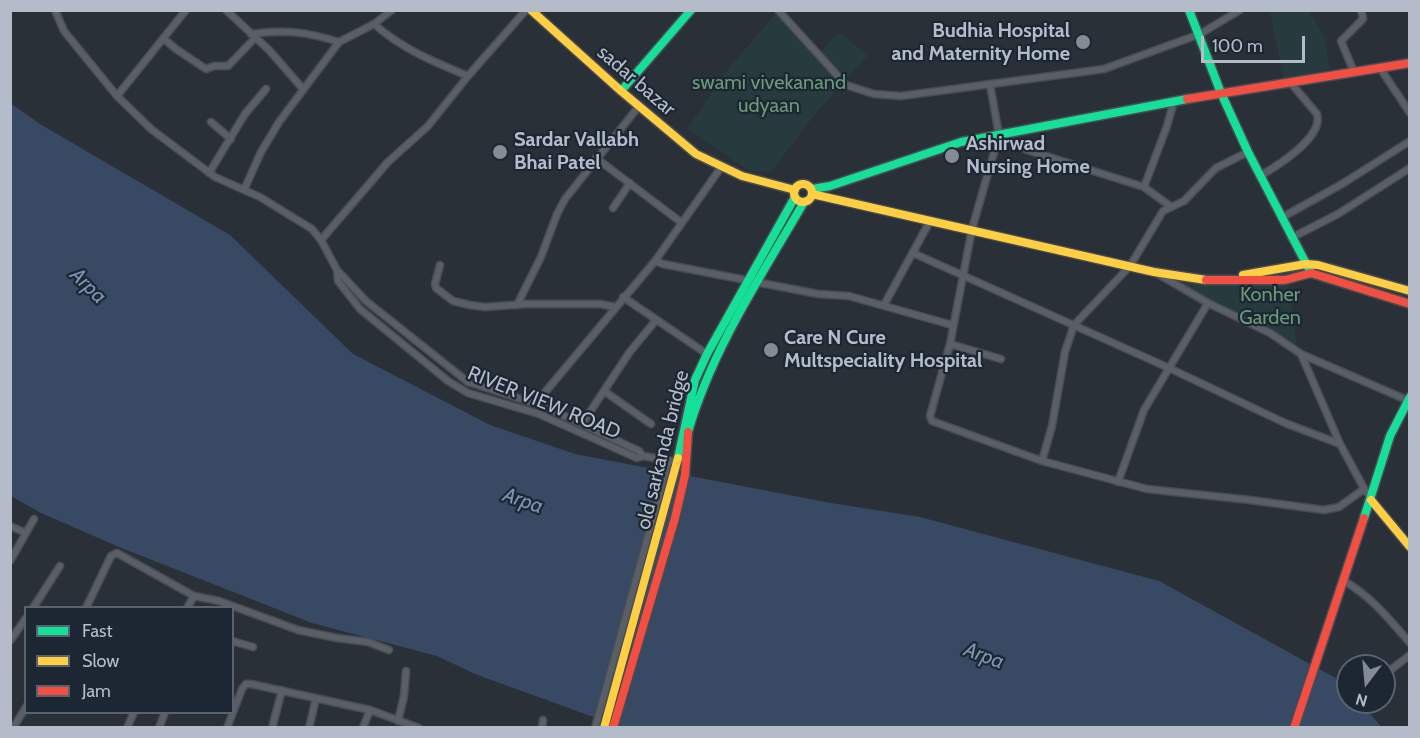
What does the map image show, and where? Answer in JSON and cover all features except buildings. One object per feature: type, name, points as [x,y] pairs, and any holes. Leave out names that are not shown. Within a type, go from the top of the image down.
[{"type":"main road","name":"sadar bazar","points":[[529,10],[696,154],[742,176],[795,193]]},
{"type":"main road","points":[[621,91],[691,10]]},
{"type":"main road","points":[[1189,10],[1221,93],[1248,152],[1311,273]]},
{"type":"main road","points":[[812,191],[961,142],[1174,101],[1410,63]]},
{"type":"main road","points":[[804,202],[795,193],[803,184],[812,191],[930,221],[1154,272],[1205,280],[1259,281],[1285,280],[1311,273],[1326,275],[1410,304]]},
{"type":"main road","points":[[613,728],[671,530],[685,475],[687,435],[697,400],[727,334],[804,202],[810,199],[812,191]]},
{"type":"main road","name":"old sarkanda bridge","points":[[604,728],[675,473],[673,461],[695,380],[795,193]]},
{"type":"main road","points":[[1199,278],[1250,275],[1306,264],[1332,267],[1410,291]]},
{"type":"main road","points":[[1294,728],[1371,500],[1390,436],[1408,399]]},
{"type":"main road","points":[[1371,500],[1410,547]]},
{"type":"street","name":"RIVER VIEW ROAD","points":[[55,10],[64,31],[117,96],[151,129],[222,182],[260,197],[312,228],[337,270],[366,301],[460,377],[478,386],[536,403],[639,451],[643,456]]},
{"type":"street","points":[[117,96],[186,10]]},
{"type":"street","points":[[226,10],[269,50],[303,89]]},
{"type":"street","points":[[244,190],[267,140],[339,42],[374,24],[392,10]]},
{"type":"street","points":[[321,240],[388,162],[428,126],[468,76],[529,10]]},
{"type":"street","points":[[778,10],[839,79],[854,89],[874,94],[901,96],[1104,69],[1200,34],[1240,10]]},
{"type":"street","points":[[1354,72],[1341,41],[1363,19],[1361,10]]},
{"type":"street","points":[[374,24],[411,52],[468,76]]},
{"type":"street","points":[[164,39],[176,50],[206,69],[228,66],[253,36],[278,30],[302,32],[339,42]]},
{"type":"street","points":[[1380,68],[1410,112]]},
{"type":"street","points":[[1260,176],[1293,155],[1311,134],[1318,120],[1317,114],[1290,82]]},
{"type":"street","points":[[990,84],[999,135],[972,229],[950,344],[930,416],[932,422],[1042,461],[1147,489],[1316,510],[1338,507],[1364,489]]},
{"type":"street","points":[[210,173],[245,114],[266,90]]},
{"type":"street","points":[[1144,187],[1174,101]]},
{"type":"street","points":[[517,305],[541,257],[560,208],[596,158],[639,106]]},
{"type":"street","points":[[212,122],[231,139]]},
{"type":"street","points":[[999,135],[1027,150],[1144,187],[1170,206]]},
{"type":"street","points":[[1281,218],[1342,184],[1410,141]]},
{"type":"street","points":[[1042,461],[1052,426],[1065,352],[1074,325],[1130,266],[1160,215],[1170,206],[1184,201],[1216,168],[1248,152]]},
{"type":"street","points":[[596,158],[682,223]]},
{"type":"street","points":[[536,403],[655,261],[722,166]]},
{"type":"street","points":[[1291,238],[1338,214],[1410,168]]},
{"type":"street","points":[[613,208],[630,183]]},
{"type":"street","points":[[884,305],[930,221]]},
{"type":"street","points":[[913,254],[963,274],[1285,423],[1340,444]]},
{"type":"street","points":[[655,261],[748,282],[818,294],[849,296],[952,325]]},
{"type":"street","points":[[440,265],[436,288],[453,300],[485,307],[600,304],[615,308]]},
{"type":"street","name":"RIVER VIEW ROAD","points":[[337,270],[338,281],[360,309],[460,389],[480,398],[539,414],[637,458],[643,456],[673,461]]},
{"type":"street","points":[[1154,272],[1208,303],[1270,333],[1301,354],[1408,399]]},
{"type":"street","points":[[623,297],[707,354]]},
{"type":"street","points":[[1118,482],[1144,410],[1208,303]]},
{"type":"street","points":[[582,424],[629,353],[656,320]]},
{"type":"street","points":[[950,344],[1000,359]]},
{"type":"street","points":[[1301,354],[1340,444],[1371,500]]},
{"type":"street","points":[[604,391],[651,424]]},
{"type":"street","points":[[595,728],[673,461]]},
{"type":"street","points":[[10,561],[34,519]]},
{"type":"street","points":[[10,526],[26,533]]},
{"type":"street","points":[[87,606],[114,553],[121,554],[194,596],[233,606]]},
{"type":"street","points":[[34,606],[60,566]]},
{"type":"street","points":[[1343,585],[1368,596],[1410,643]]},
{"type":"street","points":[[188,606],[194,596]]},
{"type":"street","points":[[234,607],[298,630],[368,642],[389,650]]},
{"type":"street","points":[[10,641],[24,621]]},
{"type":"street","points":[[234,642],[253,647]]},
{"type":"street","points":[[1396,666],[1410,655]]},
{"type":"street","points":[[390,728],[404,696],[406,671]]},
{"type":"street","points":[[234,711],[246,684],[370,710],[419,728]]},
{"type":"street","points":[[272,728],[282,690]]},
{"type":"street","points":[[309,728],[316,698]]},
{"type":"street","points":[[13,728],[24,710]]},
{"type":"street","points":[[363,728],[370,710]]},
{"type":"street","points":[[127,728],[133,714]]},
{"type":"street","points":[[227,728],[233,714]]},
{"type":"street","points":[[542,728],[543,720]]},
{"type":"green space","points":[[1308,11],[1324,39],[1329,70],[1284,79],[1270,13]]},
{"type":"green space","name":"swami vivekanand udyaan","points":[[777,12],[821,52],[835,36],[841,34],[868,55],[816,113],[771,172],[751,172],[687,129],[728,69]]},
{"type":"green space","name":"Konher Garden","points":[[1178,283],[1289,285],[1297,347],[1252,321]]},
{"type":"water","name":"Arpa","points":[[10,103],[40,124],[230,235],[353,354],[490,425],[575,454],[831,503],[920,517],[1159,581],[1336,678],[1336,714],[1370,714],[1382,727],[621,727],[475,674],[437,656],[312,623],[119,547],[41,513],[11,496]]},
{"type":"traffic: fast","points":[[621,91],[691,10]]},
{"type":"traffic: fast","points":[[1189,10],[1221,93],[1248,152],[1311,273]]},
{"type":"traffic: fast","points":[[812,189],[830,186],[961,142],[1187,99]]},
{"type":"traffic: fast","points":[[678,458],[695,380],[707,354],[795,197]]},
{"type":"traffic: fast","points":[[688,432],[698,401],[724,342],[804,202]]},
{"type":"traffic: fast","points":[[1364,518],[1390,436],[1410,397]]},
{"type":"traffic: slow","points":[[531,10],[621,91],[696,154],[742,176],[795,190]]},
{"type":"traffic: slow","points":[[803,184],[809,187],[812,193],[809,199],[803,202],[797,199],[794,193],[797,187],[803,184]]},
{"type":"traffic: slow","points":[[812,194],[1154,272],[1206,280]]},
{"type":"traffic: slow","points":[[1243,275],[1306,264],[1318,265],[1410,291]]},
{"type":"traffic: slow","points":[[604,728],[678,458]]},
{"type":"traffic: slow","points":[[1371,500],[1410,547]]},
{"type":"traffic: jam","points":[[1187,99],[1410,63]]},
{"type":"traffic: jam","points":[[1206,280],[1285,280],[1311,273],[1410,304]]},
{"type":"traffic: jam","points":[[613,728],[675,518],[685,475],[688,432]]},
{"type":"traffic: jam","points":[[1294,728],[1364,518]]},
{"type":"place","name":"Budhia Hospital and Maternity Home","points":[[1083,42]]},
{"type":"place","name":"Sardar Vallabh Bhai Patel","points":[[500,152]]},
{"type":"place","name":"Ashirwad Nursing Home","points":[[952,156]]},
{"type":"place","name":"Care N Cure Multspeciality Hospital","points":[[771,350]]}]
